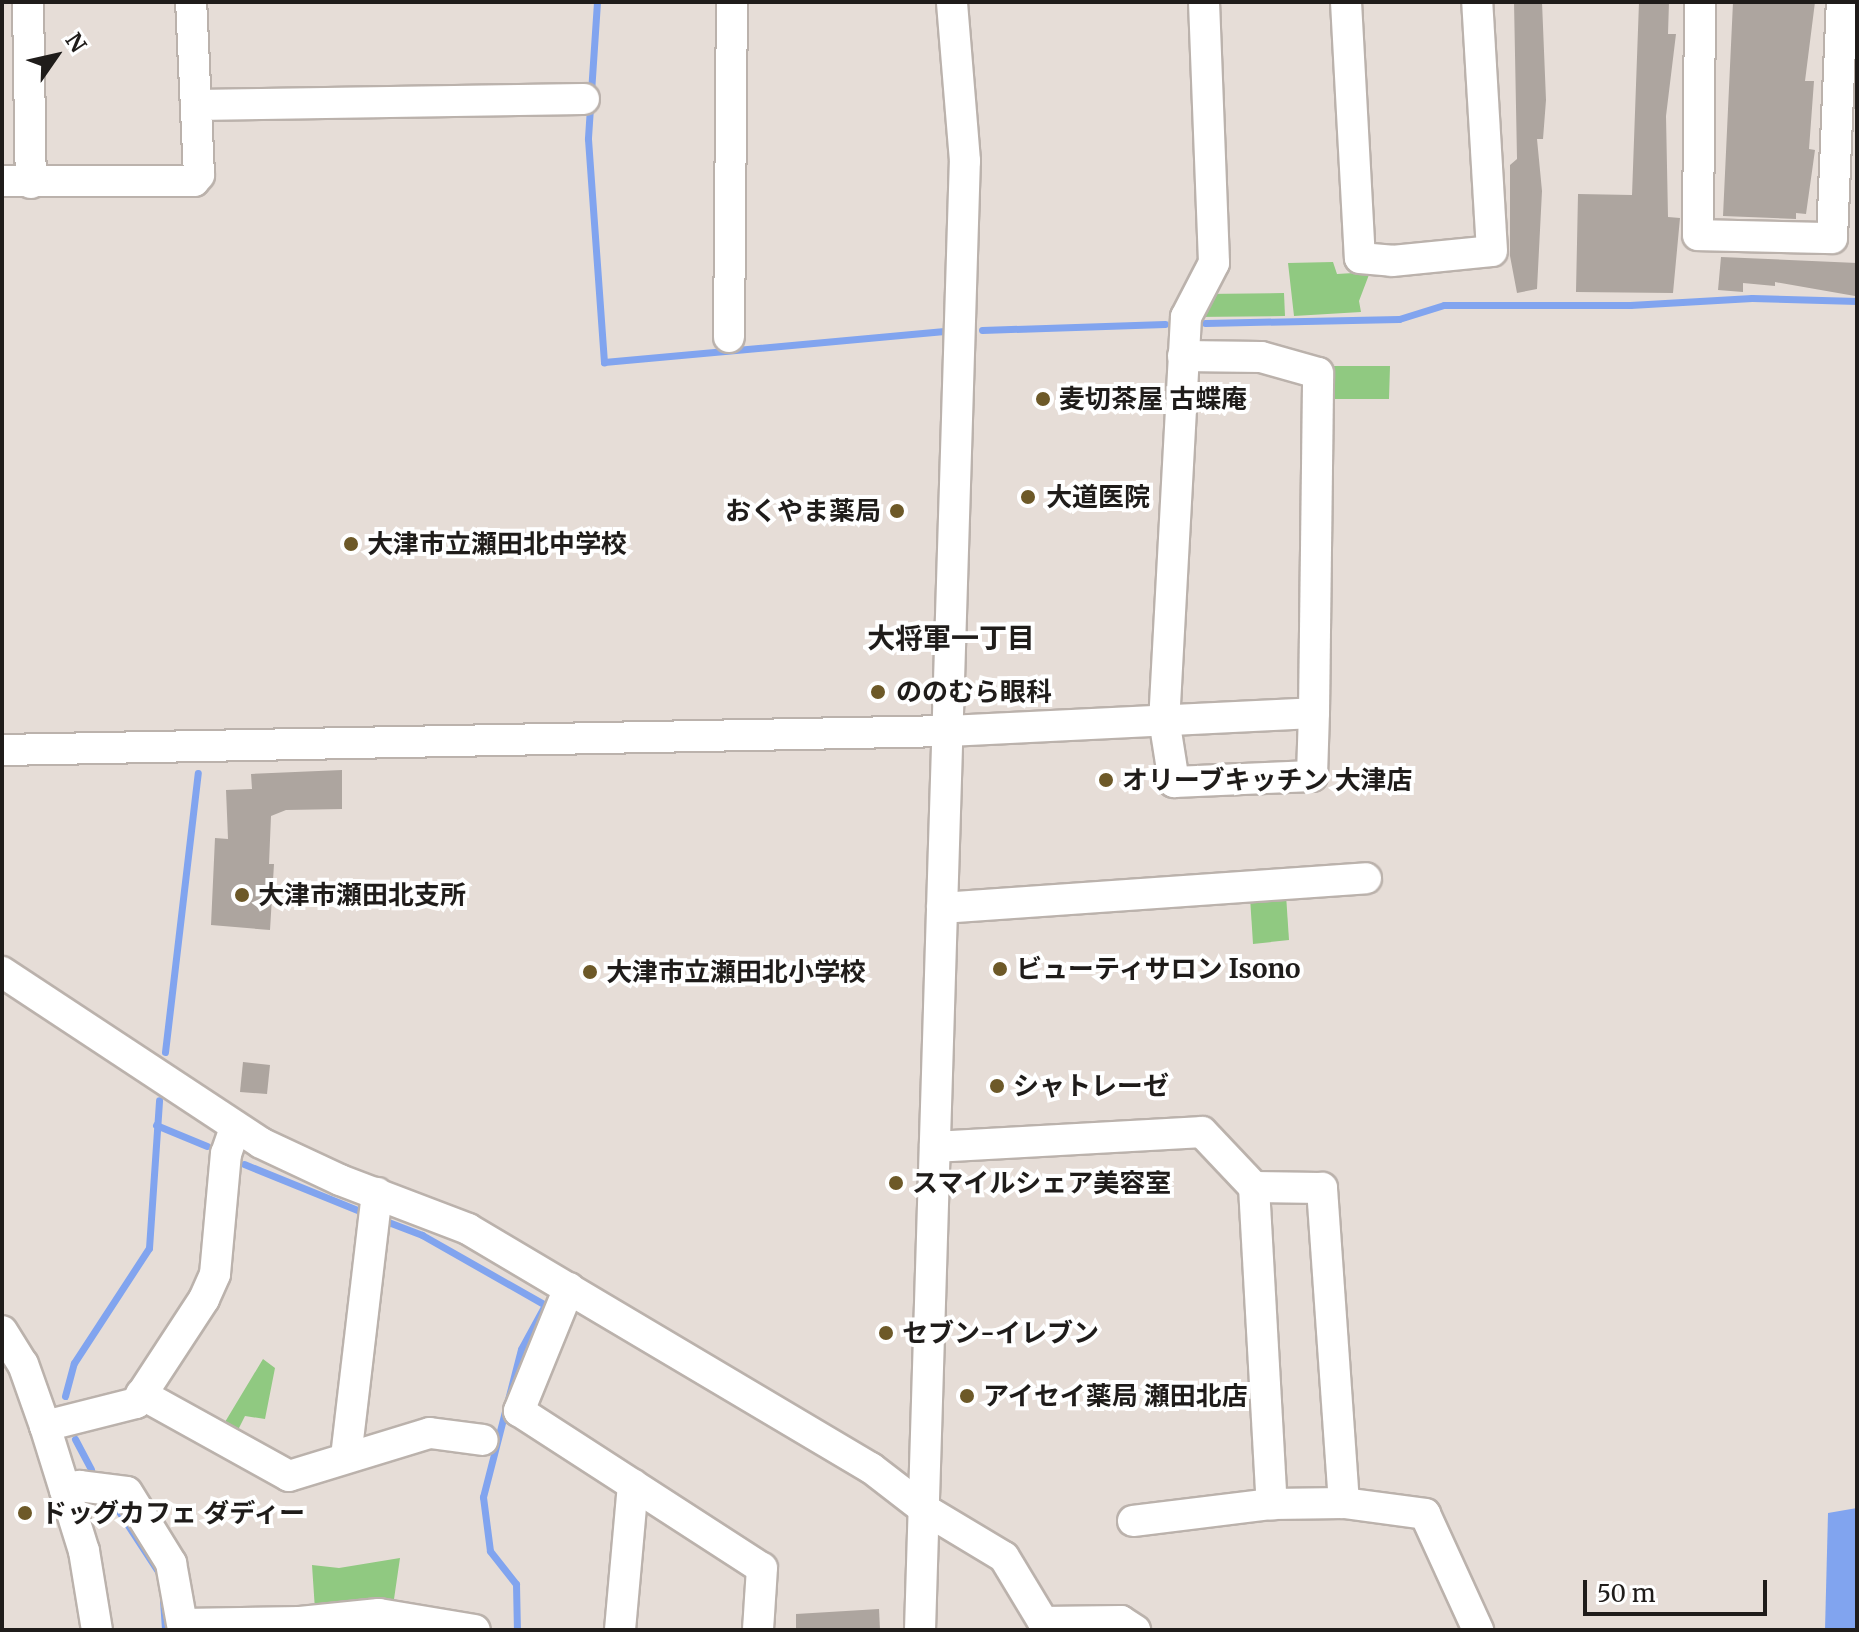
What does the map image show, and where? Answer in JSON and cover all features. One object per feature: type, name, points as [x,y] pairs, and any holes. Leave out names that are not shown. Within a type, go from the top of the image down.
[{"type":"street","points":[[28,2],[17,182],[194,181],[199,175],[191,2]]},
{"type":"street","points":[[729,337],[732,2]]},
{"type":"street","points":[[920,1630],[965,161],[952,2]]},
{"type":"street","points":[[1183,356],[1261,357],[1318,373],[1312,776],[1174,782],[1164,719],[1183,356],[1186,317],[1214,263],[1204,2]]},
{"type":"street","points":[[1346,2],[1360,258],[1392,261],[1492,251],[1477,2]]},
{"type":"street","points":[[1700,2],[1698,235],[1832,238],[1842,2]]},
{"type":"street","points":[[196,105],[584,99]]},
{"type":"street","points":[[2,750],[948,731],[1314,713]]},
{"type":"street","points":[[942,908],[1366,878]]},
{"type":"street","points":[[2,972],[235,1128],[300,1163],[374,1209],[468,1229],[871,1468],[924,1509],[1004,1557],[1046,1626],[1121,1621],[1135,1630]]},
{"type":"street","points":[[45,1426],[136,1403],[204,1299],[215,1274],[226,1154],[235,1128]]},
{"type":"street","points":[[935,1147],[1202,1132],[1254,1187],[1272,1504]]},
{"type":"street","points":[[1254,1187],[1322,1188],[1344,1503]]},
{"type":"street","points":[[346,1457],[374,1209]]},
{"type":"street","points":[[569,1288],[519,1411],[762,1568],[758,1630]]},
{"type":"street","points":[[2,1331],[23,1364],[45,1426],[91,1579],[97,1630]]},
{"type":"street","points":[[141,1394],[289,1476],[430,1433],[483,1440]]},
{"type":"street","points":[[620,1630],[633,1485]]},
{"type":"street","points":[[65,1490],[79,1486],[127,1492],[171,1563],[183,1627],[299,1626],[379,1614],[440,1628],[475,1630]]},
{"type":"street","points":[[1133,1521],[1272,1504],[1344,1503],[1425,1514],[1478,1630]]},
{"type":"green space","points":[[1333,262],[1337,274],[1370,272],[1359,301],[1361,312],[1294,316],[1288,263]]},
{"type":"green space","points":[[1284,293],[1285,316],[1194,317],[1204,294]]},
{"type":"green space","points":[[1324,366],[1390,366],[1389,399],[1327,399]]},
{"type":"green space","points":[[1286,895],[1289,940],[1253,944],[1250,897]]},
{"type":"green space","points":[[263,1359],[275,1368],[265,1419],[245,1416],[236,1434],[235,1427],[225,1422]]},
{"type":"green space","points":[[400,1558],[393,1606],[315,1610],[312,1565],[339,1568]]},
{"type":"water","points":[[1857,1508],[1857,1630],[1825,1630],[1828,1513]]},
{"type":"building","points":[[1514,2],[1542,2],[1546,100],[1543,139],[1537,139],[1542,191],[1537,289],[1517,293],[1510,256],[1510,165],[1517,159]]},
{"type":"building","points":[[1639,2],[1669,2],[1668,34],[1676,34],[1666,116],[1668,217],[1680,218],[1673,293],[1576,292],[1578,194],[1632,195]]},
{"type":"building","points":[[1733,2],[1815,2],[1805,81],[1814,81],[1809,149],[1815,150],[1806,214],[1796,213],[1796,219],[1723,216]]},
{"type":"building","points":[[1721,257],[1857,263],[1855,296],[1775,282],[1775,286],[1743,283],[1743,292],[1718,290]]},
{"type":"building","points":[[342,770],[342,809],[286,810],[271,816],[269,864],[274,864],[270,930],[211,925],[215,838],[228,839],[226,790],[252,789],[251,774]]},
{"type":"building","points":[[243,1062],[270,1065],[267,1094],[240,1092]]},
{"type":"building","points":[[879,1609],[880,1630],[796,1630],[796,1614]]},
{"type":"waterway","points":[[597,2],[588,139],[604,362],[942,331]]},
{"type":"waterway","points":[[1205,323],[1399,319],[1444,305],[1630,305],[1752,298],[1857,301]]},
{"type":"waterway","points":[[982,330],[1165,324]]},
{"type":"waterway","points":[[165,1052],[198,773]]},
{"type":"waterway","points":[[65,1396],[74,1363],[149,1248],[159,1100]]},
{"type":"waterway","points":[[156,1125],[207,1146]]},
{"type":"waterway","points":[[244,1164],[367,1214]]},
{"type":"waterway","points":[[383,1220],[422,1235],[545,1305],[521,1349],[483,1497],[490,1551],[516,1584],[517,1630]]},
{"type":"waterway","points":[[75,1439],[91,1469]]},
{"type":"waterway","points":[[118,1510],[161,1576]]},
{"type":"waterway","points":[[163,1600],[165,1630]]},
{"type":"place","name":"麦切茶屋 古蝶庵","points":[[1043,399]]},
{"type":"place","name":"大道医院","points":[[1028,497]]},
{"type":"place","name":"おくやま薬局","points":[[897,511]]},
{"type":"place","name":"大津市立瀬田北中学校","points":[[351,544]]},
{"type":"place","name":"ののむら眼科","points":[[878,692]]},
{"type":"place","name":"オリーブキッチン 大津店","points":[[1106,780]]},
{"type":"place","name":"大津市瀬田北支所","points":[[242,895]]},
{"type":"place","name":"ビューティサロン Isono","points":[[1000,969]]},
{"type":"place","name":"大津市立瀬田北小学校","points":[[590,972]]},
{"type":"place","name":"シャトレーゼ","points":[[997,1086]]},
{"type":"place","name":"スマイルシェア美容室","points":[[896,1183]]},
{"type":"place","name":"セブン-イレブン","points":[[886,1333]]},
{"type":"place","name":"アイセイ薬局 瀬田北店","points":[[967,1396]]},
{"type":"place","name":"ドッグカフェ ダディー","points":[[25,1513]]},
{"type":"district","name":"大将軍一丁目","points":[[951,638]]}]
